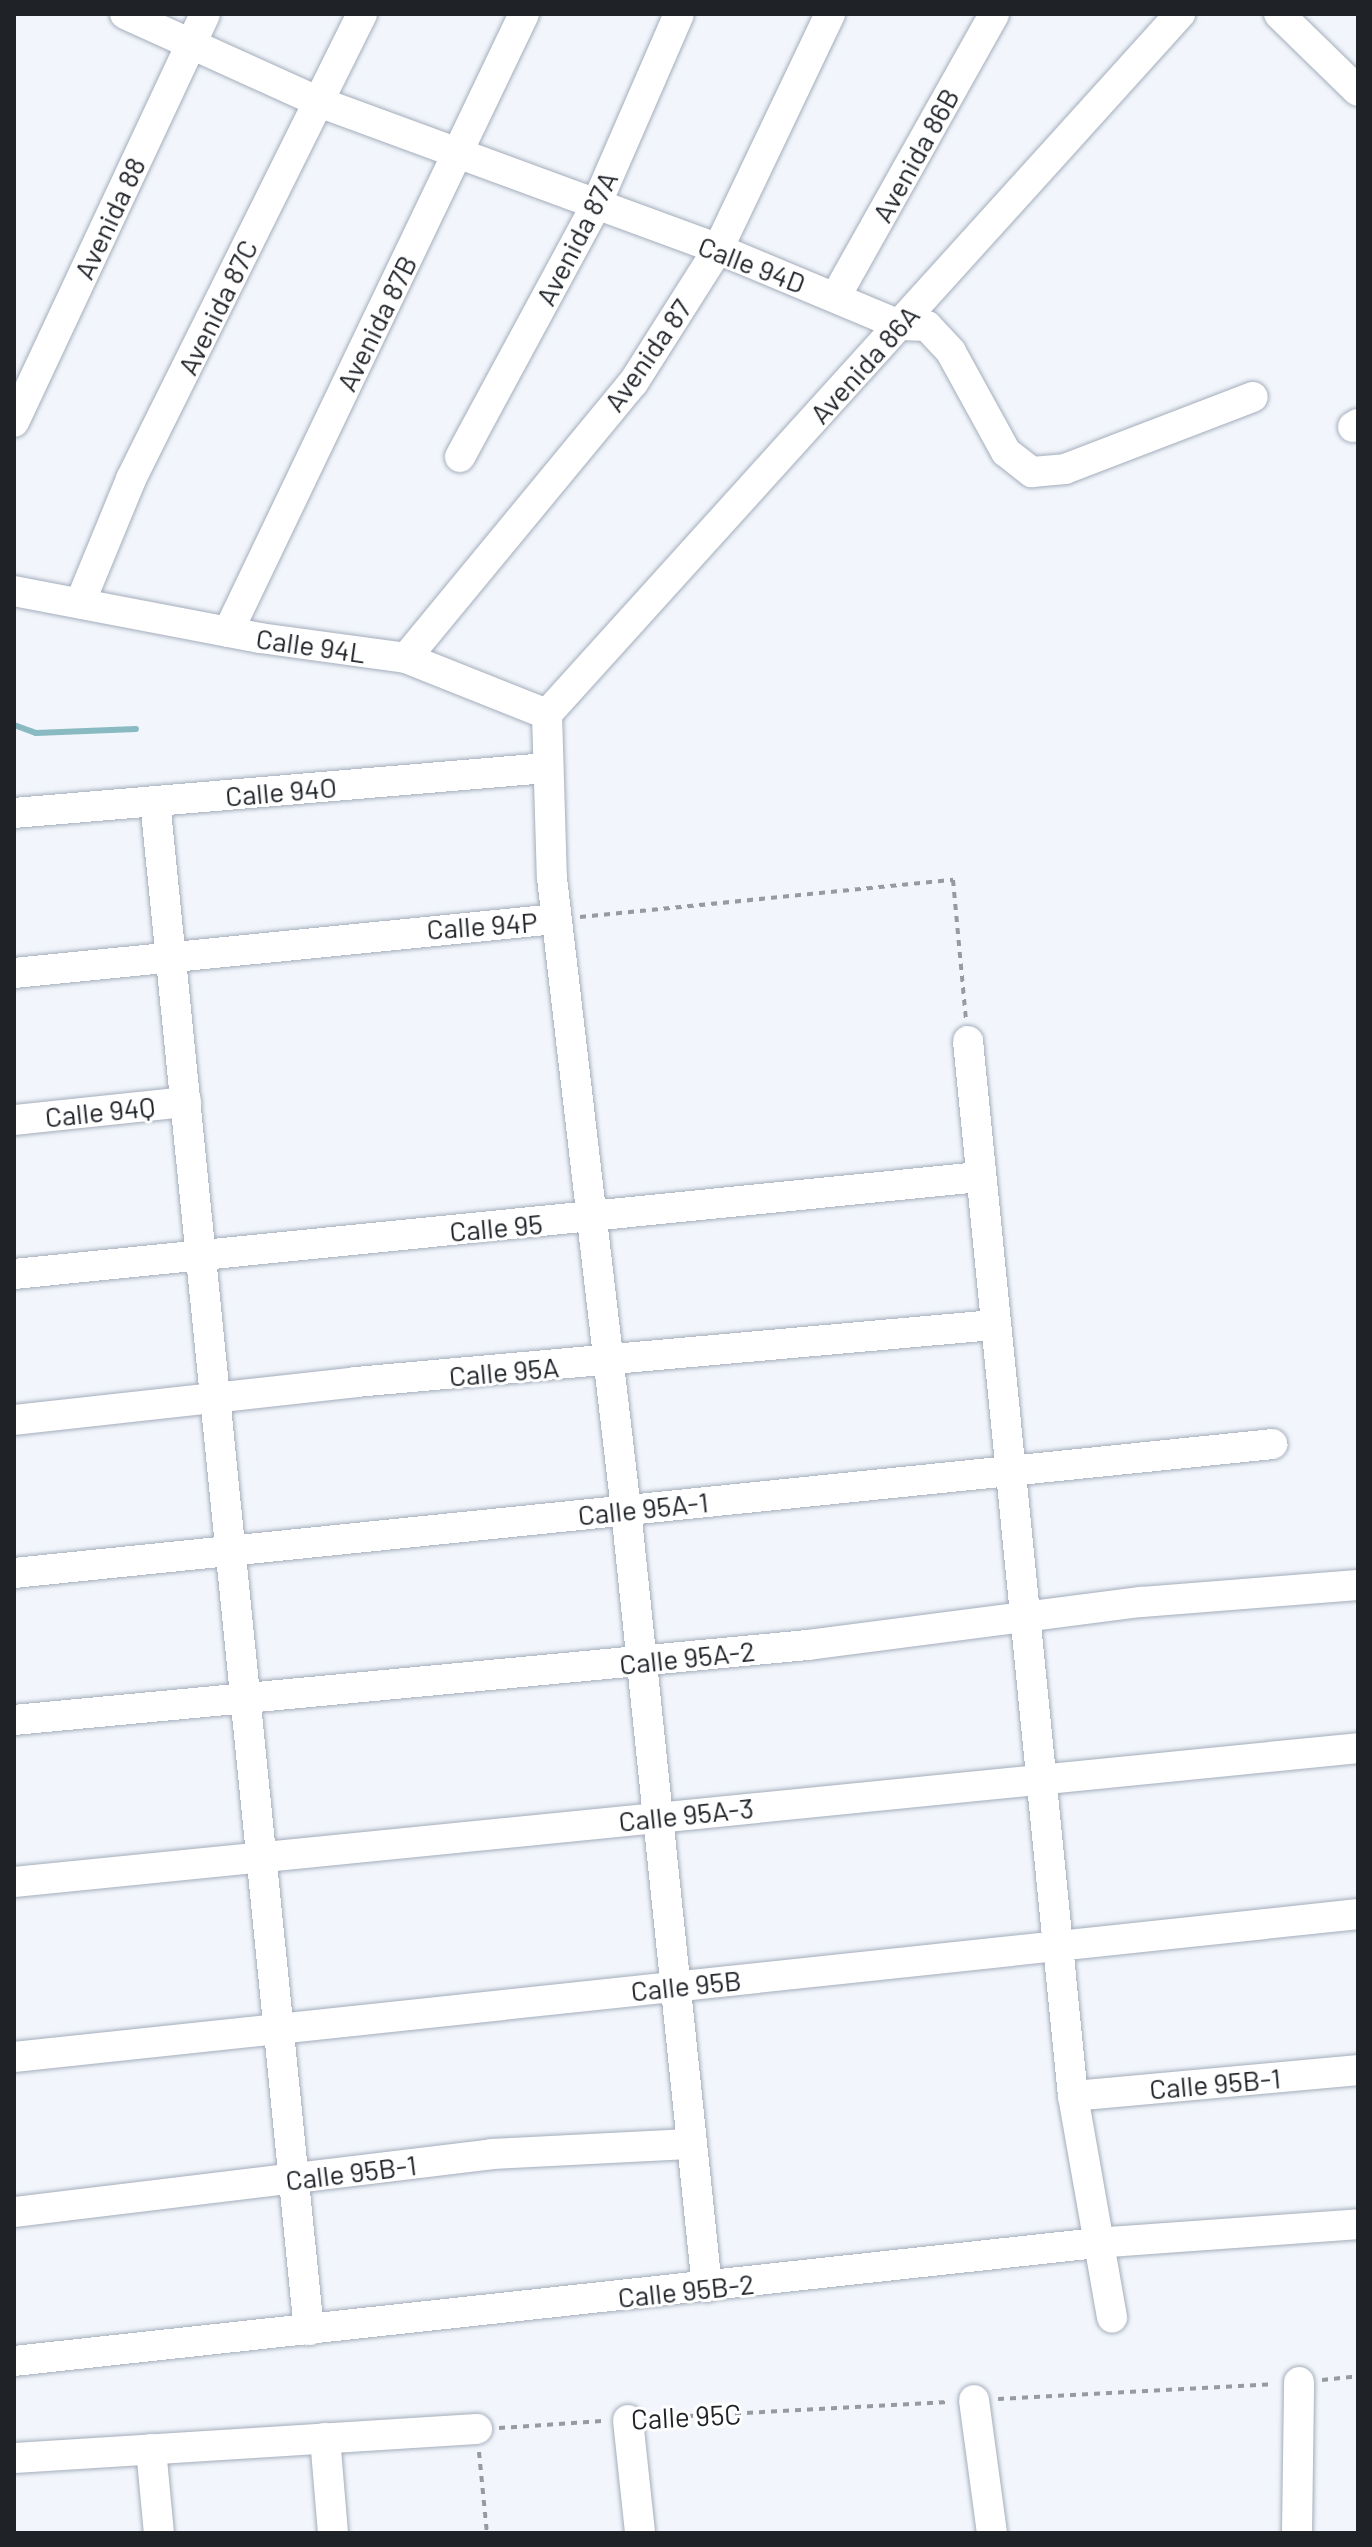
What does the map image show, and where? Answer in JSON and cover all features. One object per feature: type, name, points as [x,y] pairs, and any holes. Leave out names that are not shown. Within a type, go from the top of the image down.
[{"type":"street","name":"Calle 94D","points":[[125,14],[319,102],[718,249],[900,325],[927,326],[935,334],[1006,452],[1032,472],[1065,469],[1253,397]]},
{"type":"street","name":"Avenida 88","points":[[14,422],[205,14]]},
{"type":"street","name":"Avenida 87C","points":[[80,603],[131,479],[362,14]]},
{"type":"street","name":"Avenida 87B","points":[[228,632],[524,14]]},
{"type":"street","name":"Avenida 87A","points":[[460,457],[596,205],[679,14]]},
{"type":"street","name":"Avenida 87","points":[[406,658],[633,383],[718,249],[830,14]]},
{"type":"street","name":"Avenida 86B","points":[[836,296],[994,14]]},
{"type":"street","points":[[1279,14],[1358,91]]},
{"type":"street","name":"Avenida 86A","points":[[547,714],[1177,15]]},
{"type":"street","name":"Calle 94L","points":[[14,591],[228,632],[406,658],[547,714]]},
{"type":"street","points":[[547,714],[556,919],[626,1510],[638,1662],[658,1817],[672,1987],[707,2287]]},
{"type":"street","name":"Calle 94O","points":[[14,813],[547,768]]},
{"type":"street","points":[[155,801],[167,958],[186,1102],[214,1400],[233,1550],[309,2330]]},
{"type":"street","name":"Calle 94P","points":[[14,973],[373,934],[556,919]]},
{"type":"street","points":[[968,1041],[979,1177],[1027,1616],[1040,1779],[1073,2096],[1096,2243],[1112,2318]]},
{"type":"street","name":"Calle 94Q","points":[[14,1120],[186,1102]]},
{"type":"street","name":"Calle 95","points":[[14,1274],[979,1177]]},
{"type":"street","name":"Calle 95A","points":[[14,1420],[994,1325]]},
{"type":"street","name":"Calle 95A-1","points":[[14,1573],[1272,1444]]},
{"type":"street","name":"Calle 95A-2","points":[[14,1720],[248,1701],[638,1662],[1027,1616],[1358,1585]]},
{"type":"street","name":"Calle 95A-3","points":[[14,1882],[1358,1748]]},
{"type":"street","name":"Calle 95B","points":[[14,2057],[1358,1914]]},
{"type":"street","name":"Calle 95B-1","points":[[1073,2096],[1358,2070]]},
{"type":"street","name":"Calle 95B-1","points":[[14,2212],[492,2154],[689,2144]]},
{"type":"street","name":"Calle 95B-2","points":[[14,2361],[1096,2243],[1358,2224]]},
{"type":"street","points":[[1297,2533],[1299,2382]]},
{"type":"street","points":[[974,2400],[992,2533]]},
{"type":"street","points":[[628,2420],[640,2533]]},
{"type":"street","points":[[14,2458],[477,2429]]},
{"type":"street","points":[[325,2438],[333,2533]]},
{"type":"street","points":[[151,2449],[159,2533]]},
{"type":"path","name":"Calle 94P","points":[[556,919],[950,880],[956,887],[968,1041]]},
{"type":"path","name":"Calle 95C","points":[[477,2429],[1299,2382],[1358,2376]]},
{"type":"path","points":[[477,2429],[487,2533]]},
{"type":"waterway","points":[[14,725],[36,733],[136,729]]}]
